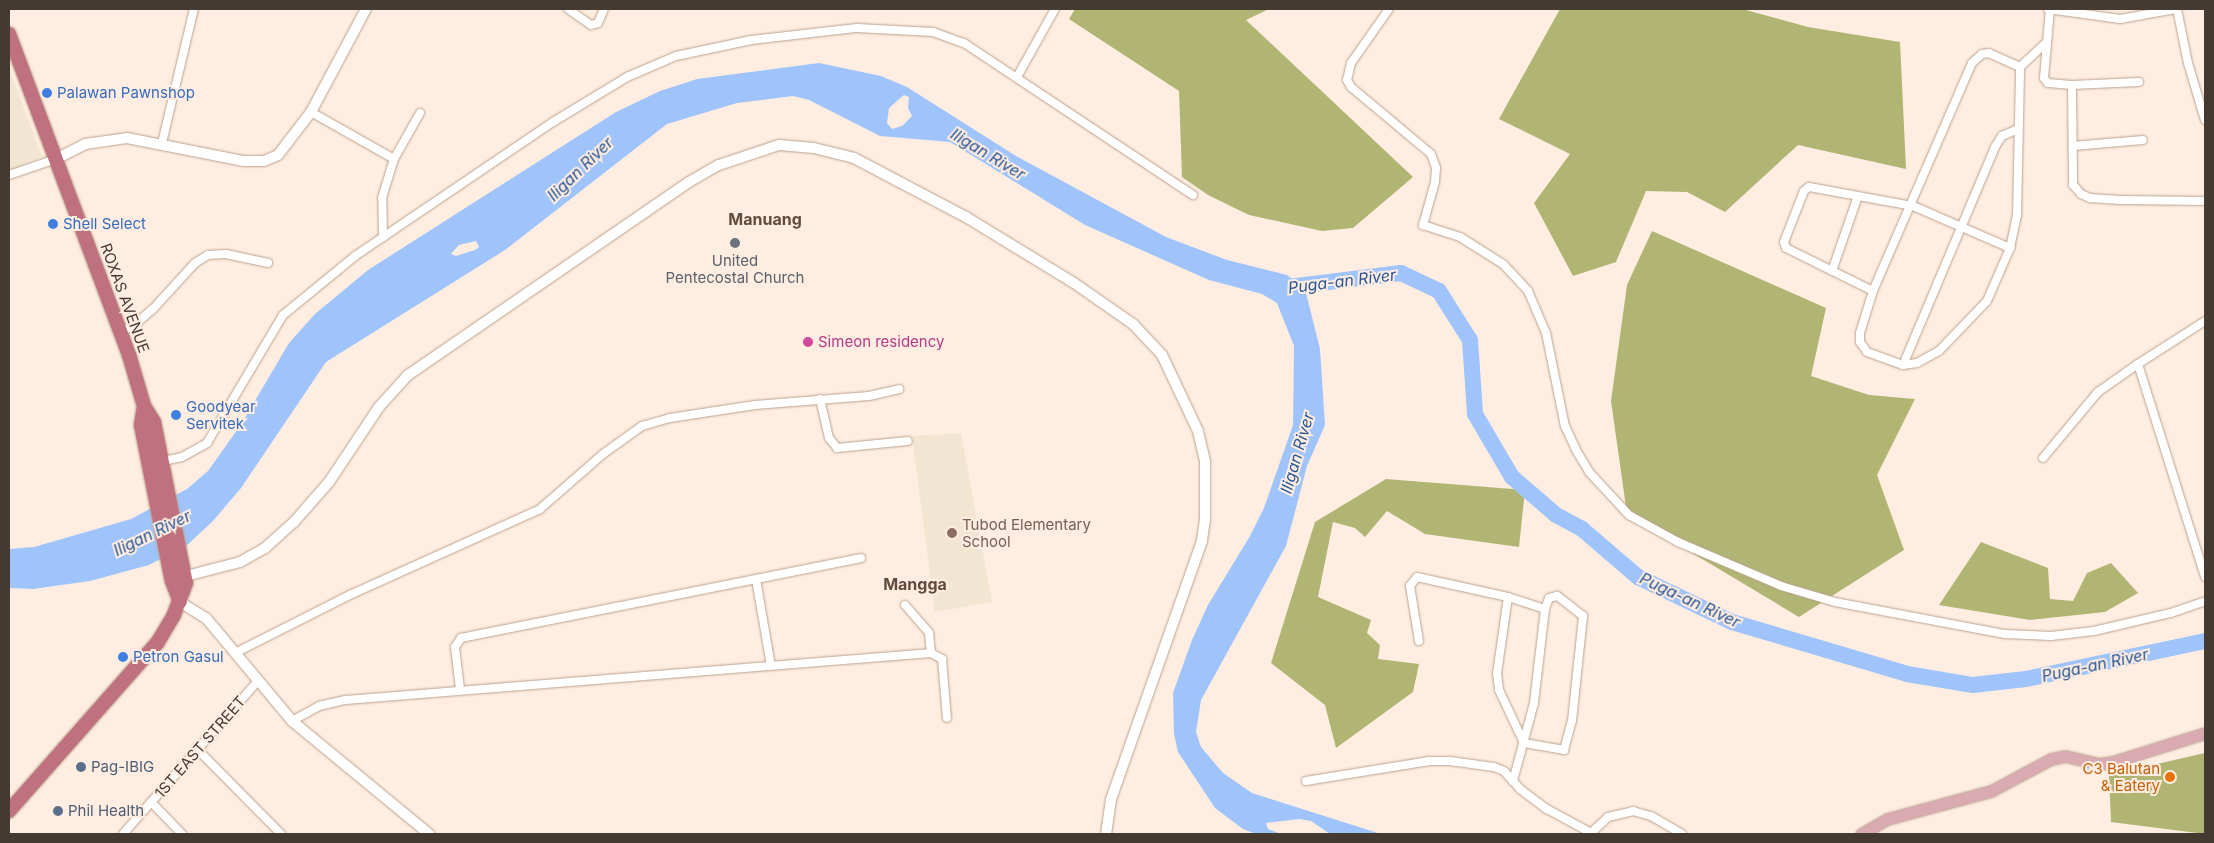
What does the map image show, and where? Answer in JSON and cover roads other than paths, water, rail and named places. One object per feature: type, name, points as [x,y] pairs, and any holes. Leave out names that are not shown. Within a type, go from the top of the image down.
[{"type":"highway","name":"ROXAS AVENUE","points":[[9,34],[120,331],[144,406],[154,422],[169,567],[180,602]]},
{"type":"highway","name":"ROXAS AVENUE","points":[[159,466],[185,570],[180,602]]},
{"type":"highway","points":[[9,811],[157,643],[180,602]]},
{"type":"main road","points":[[1861,834],[1887,819],[1991,791],[2051,758],[2065,756],[2099,764],[2112,762],[2205,732]]},
{"type":"street","points":[[162,142],[194,9]]},
{"type":"street","points":[[9,175],[56,159],[85,144],[109,138],[162,142],[243,161],[264,161],[278,155],[311,112],[366,9]]},
{"type":"street","points":[[568,9],[591,25],[598,23],[604,9]]},
{"type":"street","points":[[1018,77],[1055,9]]},
{"type":"street","points":[[1389,9],[1350,63],[1347,80],[1351,87],[1431,154],[1436,168],[1435,182],[1424,225],[1460,237],[1496,259],[1528,291],[1546,333],[1565,426],[1572,442],[1589,472],[1629,515],[1678,542],[1780,586],[1835,602],[2005,634],[2051,636],[2094,631],[2171,613],[2205,601]]},
{"type":"street","points":[[2139,82],[2072,86],[2053,84],[2044,78],[2049,9],[2120,19],[2177,9],[2188,64],[2205,120]]},
{"type":"street","points":[[159,466],[182,457],[207,443],[283,315],[383,238],[553,122],[627,77],[676,56],[750,40],[857,28],[907,28],[934,32],[964,43],[1018,77],[1193,195]]},
{"type":"street","points":[[2020,68],[1989,53],[1976,57],[1913,206],[1873,291],[1860,342],[1867,352],[1903,365],[1916,363],[1939,351],[1987,301],[2010,248],[2018,216],[2020,68],[2046,43]]},
{"type":"street","points":[[2072,86],[2073,184],[2081,194],[2090,198],[2205,201]]},
{"type":"street","points":[[311,112],[394,159]]},
{"type":"street","points":[[383,238],[382,198],[394,159],[420,113]]},
{"type":"street","points":[[1903,365],[1995,146],[2002,136],[2018,129]]},
{"type":"street","points":[[2073,146],[2144,140]]},
{"type":"street","points":[[185,570],[240,562],[266,548],[294,522],[329,482],[379,407],[408,376],[688,182],[719,165],[779,145],[814,148],[854,158],[966,217],[1074,283],[1134,324],[1162,355],[1198,431],[1205,462],[1206,519],[1202,541],[1111,799],[1106,834]]},
{"type":"street","points":[[1873,291],[1791,252],[1784,242],[1804,191],[1809,187],[1913,206],[2010,248]]},
{"type":"street","points":[[1832,270],[1858,196]]},
{"type":"street","points":[[120,331],[132,327],[146,315],[195,263],[208,255],[226,254],[268,263]]},
{"type":"street","points":[[2043,458],[2098,392],[2205,321]]},
{"type":"street","points":[[2138,364],[2205,576]]},
{"type":"street","points":[[235,653],[352,594],[540,508],[603,454],[642,426],[704,413],[820,399],[869,396],[899,389]]},
{"type":"street","points":[[820,399],[829,438],[837,448],[908,441]]},
{"type":"street","points":[[460,688],[455,648],[461,638],[862,558]]},
{"type":"street","points":[[1419,641],[1410,586],[1413,579],[1428,577],[1508,597],[1545,609]]},
{"type":"street","points":[[756,579],[770,666]]},
{"type":"street","points":[[1514,781],[1534,703],[1545,609],[1549,598],[1557,596],[1583,616],[1572,721],[1564,750],[1524,743]]},
{"type":"street","points":[[1508,597],[1497,682],[1524,743]]},
{"type":"street","points":[[180,602],[206,618],[257,682],[292,721],[428,834]]},
{"type":"street","points":[[905,605],[929,632],[931,653]]},
{"type":"street","points":[[292,721],[319,706],[346,700],[460,688],[931,653],[942,659],[947,718]]},
{"type":"street","name":"1ST EAST STREET","points":[[123,834],[196,748],[257,682]]},
{"type":"street","points":[[196,748],[281,834]]},
{"type":"street","points":[[1306,781],[1450,760],[1494,767],[1504,771],[1546,809],[1592,834],[1608,817],[1633,811],[1651,816],[1682,834]]},
{"type":"street","points":[[151,802],[182,834]]},
{"type":"water","name":"Iligan River","points":[[819,63],[881,76],[907,87],[1016,156],[1166,237],[1227,260],[1287,275],[1305,289],[1320,349],[1325,425],[1307,466],[1286,546],[1201,700],[1196,732],[1201,747],[1223,773],[1252,793],[1381,834],[1330,834],[1311,821],[1299,819],[1266,823],[1268,829],[1281,834],[1256,834],[1243,829],[1215,808],[1178,752],[1174,734],[1173,693],[1192,640],[1208,605],[1250,536],[1264,508],[1293,425],[1294,346],[1277,303],[1262,294],[1209,280],[1085,225],[950,142],[880,136],[809,100],[793,96],[737,103],[667,124],[505,250],[326,362],[241,488],[213,521],[185,547],[149,565],[90,581],[33,589],[9,588],[9,549],[34,547],[131,519],[187,489],[208,471],[242,423],[289,343],[315,314],[368,270],[616,112],[660,91],[697,79]],"holes":[[[904,95],[909,97],[908,108],[912,116],[902,126],[892,129],[887,123],[889,108]],[[476,241],[479,247],[475,250],[456,256],[451,254],[459,245]]]},
{"type":"waterway","name":"Puga-an River","points":[[1281,288],[1401,273],[1439,291],[1470,340],[1475,414],[1512,477],[1556,515],[1582,529],[1638,577],[1732,622],[1907,674],[1973,685],[2026,679],[2205,641]]},
{"type":"place","name":"Palawan Pawnshop","points":[[47,93]]},
{"type":"place","name":"Shell Select","points":[[53,224]]},
{"type":"place","name":"United Pentecostal Church","points":[[735,243]]},
{"type":"place","name":"Simeon residency","points":[[808,342]]},
{"type":"place","name":"Goodyear Servitek","points":[[176,415]]},
{"type":"place","name":"Tubod Elementary School","points":[[952,533]]},
{"type":"place","name":"Petron Gasul","points":[[123,657]]},
{"type":"place","name":"Pag-IBIG","points":[[81,767]]},
{"type":"place","name":"C3 Balutan & Eatery","points":[[2170,777]]},
{"type":"place","name":"Phil Health","points":[[58,811]]},
{"type":"district","name":"Manuang","points":[[765,219]]},
{"type":"district","name":"Mangga","points":[[915,584]]}]
